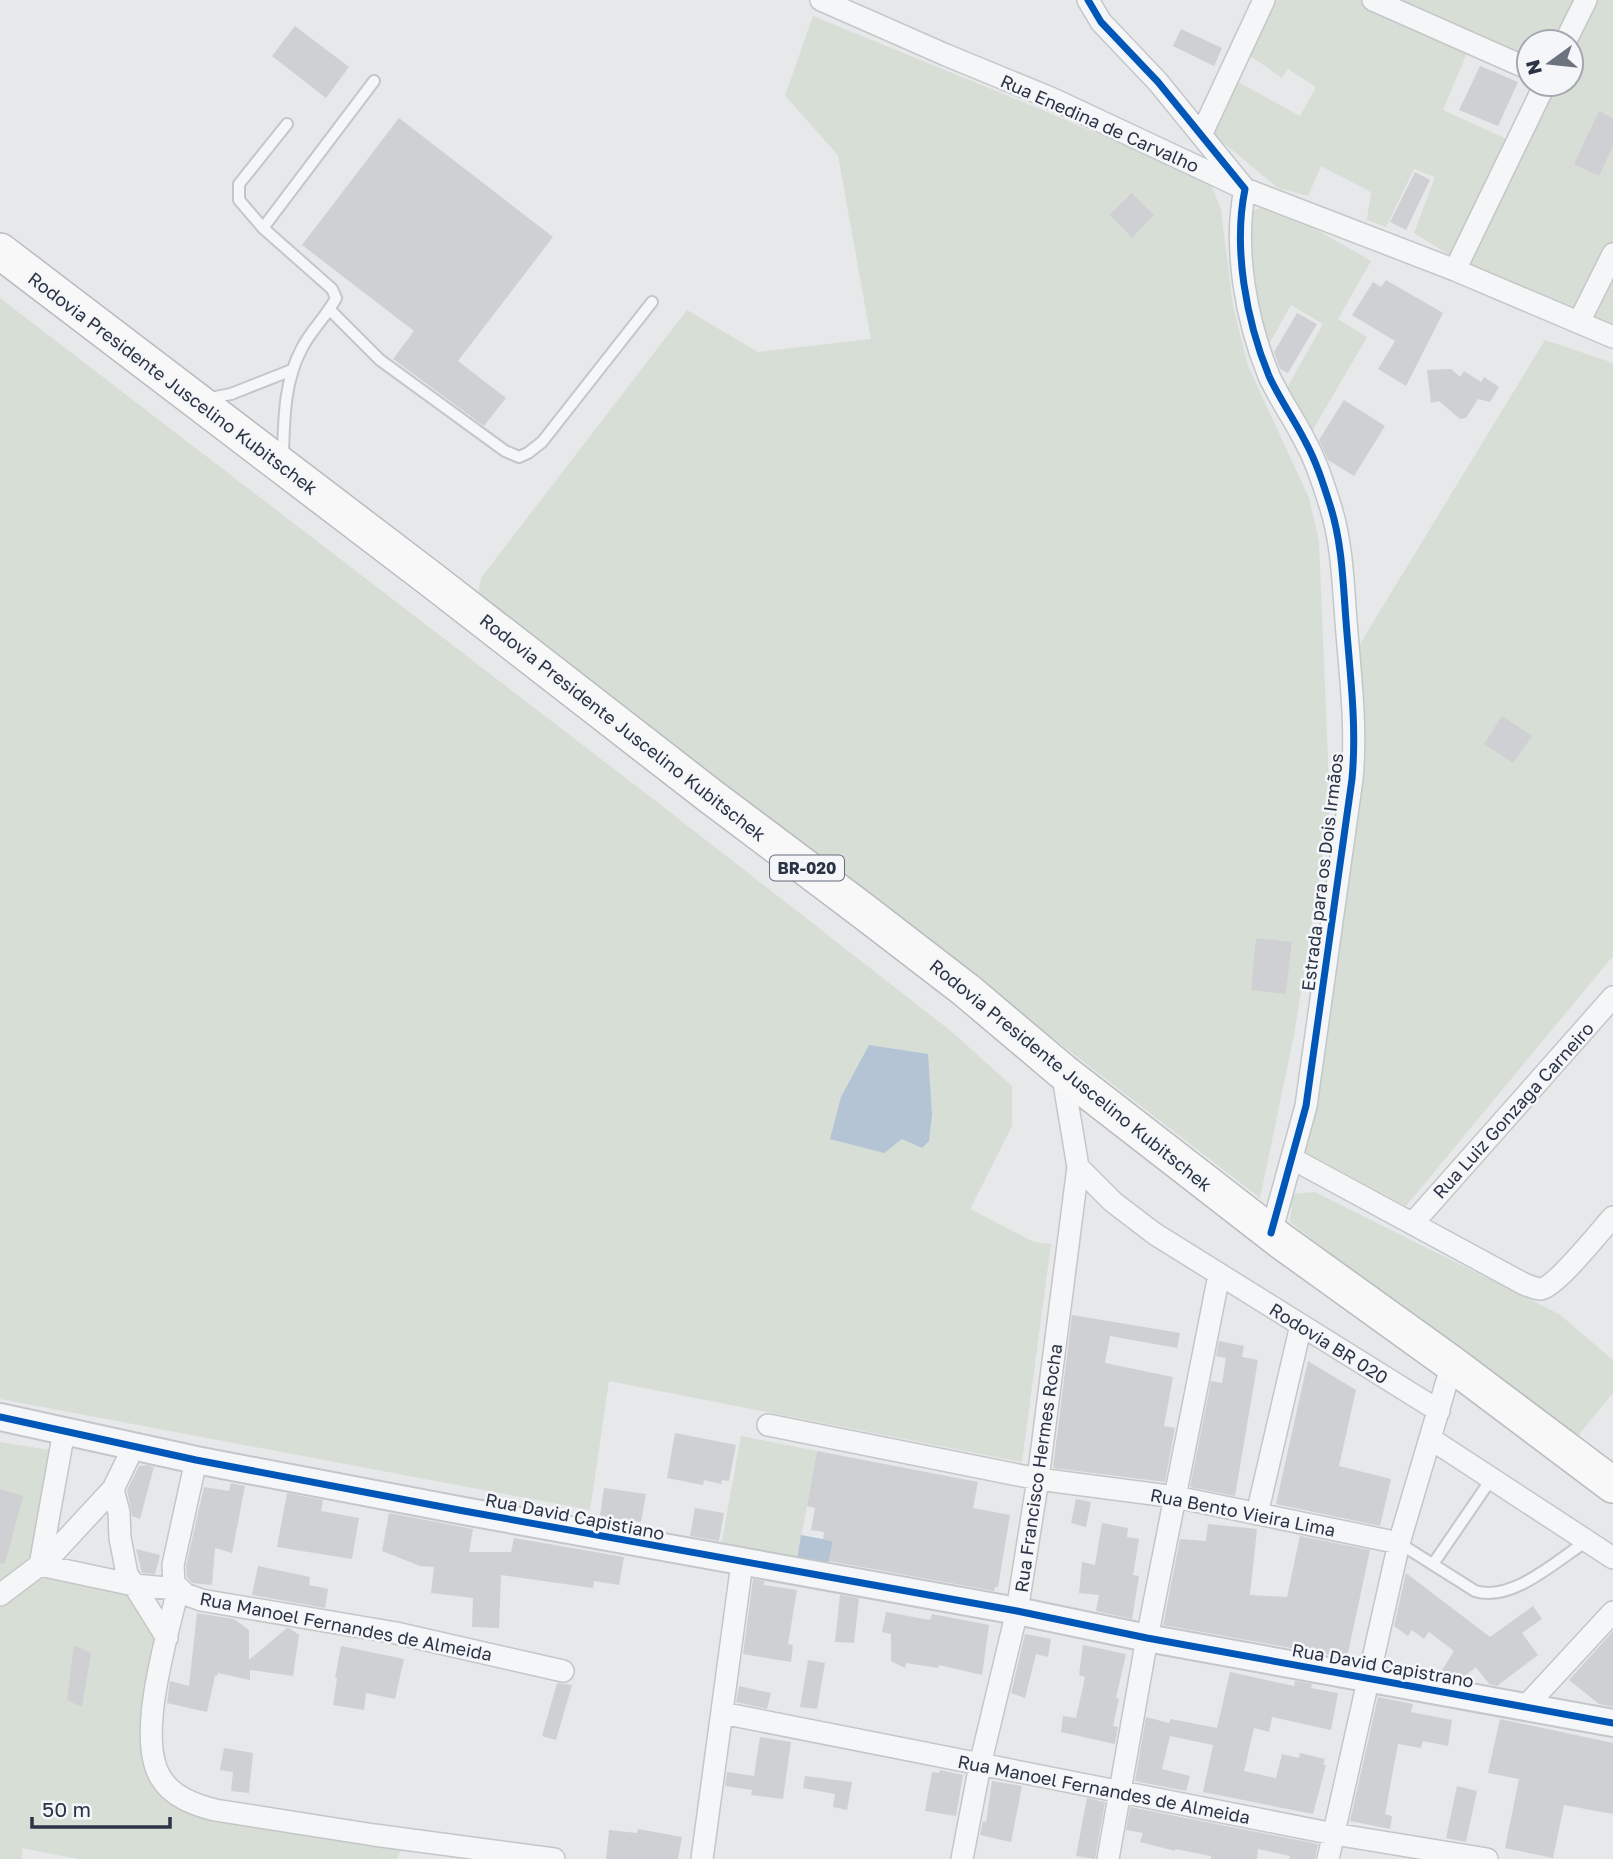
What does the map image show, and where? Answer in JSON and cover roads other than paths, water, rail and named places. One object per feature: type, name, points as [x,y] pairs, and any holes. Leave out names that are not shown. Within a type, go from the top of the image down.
[{"type":"highway","name":"Rodovia Presidente Juscelino Kubitschek","points":[[0,251],[966,990],[1062,1072],[1271,1233],[1613,1485]]},
{"type":"street","name":"Rua Enedina de Carvalho","points":[[821,0],[1053,99],[1245,189],[1455,270],[1613,337]]},
{"type":"street","points":[[1088,0],[1101,22],[1158,82],[1245,189]]},
{"type":"street","points":[[1101,22],[1112,0]]},
{"type":"street","points":[[1201,135],[1264,0]]},
{"type":"street","points":[[1373,0],[1515,63]]},
{"type":"street","points":[[1572,28],[1586,0]]},
{"type":"street","points":[[1455,270],[1538,98]]},
{"type":"street","name":"Estrada para os Dois Irmãos","points":[[1245,189],[1240,212],[1240,258],[1246,294],[1270,377],[1306,442],[1339,536],[1353,691],[1355,746],[1349,809],[1306,1106],[1271,1233]]},
{"type":"street","points":[[1579,322],[1613,254]]},
{"type":"street","name":"Rua Luiz Gonzaga Carneiro","points":[[1413,1223],[1613,997]]},
{"type":"street","name":"Rua Francisco Hermes Rocha","points":[[962,1859],[980,1765],[1017,1611],[1038,1479],[1078,1167],[1062,1072]]},
{"type":"street","points":[[1293,1159],[1524,1284],[1542,1289],[1558,1278],[1613,1217]]},
{"type":"street","name":"Rodovia BR 020","points":[[1078,1167],[1132,1218],[1438,1412]]},
{"type":"street","points":[[1108,1859],[1147,1638],[1219,1275]]},
{"type":"street","points":[[1257,1514],[1301,1325]]},
{"type":"street","points":[[1328,1859],[1399,1543],[1452,1364]]},
{"type":"street","name":"Rua David Capistiano","points":[[0,1417],[196,1460],[742,1563],[1017,1611],[1147,1638]]},
{"type":"street","name":"Rua Bento Vieira Lima","points":[[768,1424],[1038,1479],[1177,1497],[1399,1543]]},
{"type":"street","points":[[40,1565],[64,1431]]},
{"type":"street","points":[[1431,1440],[1613,1558]]},
{"type":"street","points":[[0,1595],[50,1558],[113,1489],[134,1446]]},
{"type":"street","name":"Rua Manoel Fernandes de Almeida","points":[[196,1460],[173,1566],[174,1583],[178,1589],[193,1597],[215,1603],[396,1633],[563,1671]]},
{"type":"street","points":[[113,1489],[119,1513],[123,1563],[167,1638]]},
{"type":"street","points":[[702,1859],[742,1563]]},
{"type":"street","points":[[40,1565],[134,1585],[178,1589],[155,1688],[151,1742],[160,1778],[182,1797],[196,1805],[252,1816],[554,1859]]},
{"type":"street","points":[[1525,1707],[1613,1612]]},
{"type":"street","name":"Rua David Capistrano","points":[[1147,1638],[1613,1723]]},
{"type":"street","name":"Rua Manoel Fernandes de Almeida","points":[[722,1713],[1334,1833],[1487,1859]]},
{"type":"lane","points":[[263,228],[374,81]]},
{"type":"lane","points":[[282,467],[292,370],[302,346],[336,298],[332,289],[263,228],[239,200],[239,184],[287,124]]},
{"type":"lane","points":[[330,310],[380,360],[505,451],[519,457],[542,442],[652,302]]},
{"type":"lane","points":[[197,401],[231,394],[292,370]]},
{"type":"lane","points":[[1433,1564],[1492,1478]]},
{"type":"lane","points":[[1399,1543],[1475,1591],[1487,1594],[1502,1593],[1515,1588],[1587,1541]]},
{"type":"water","points":[[869,1045],[928,1054],[932,1114],[929,1141],[922,1148],[902,1139],[884,1153],[830,1139],[841,1097]]},
{"type":"water","points":[[801,1535],[833,1541],[828,1566],[797,1560]]}]
